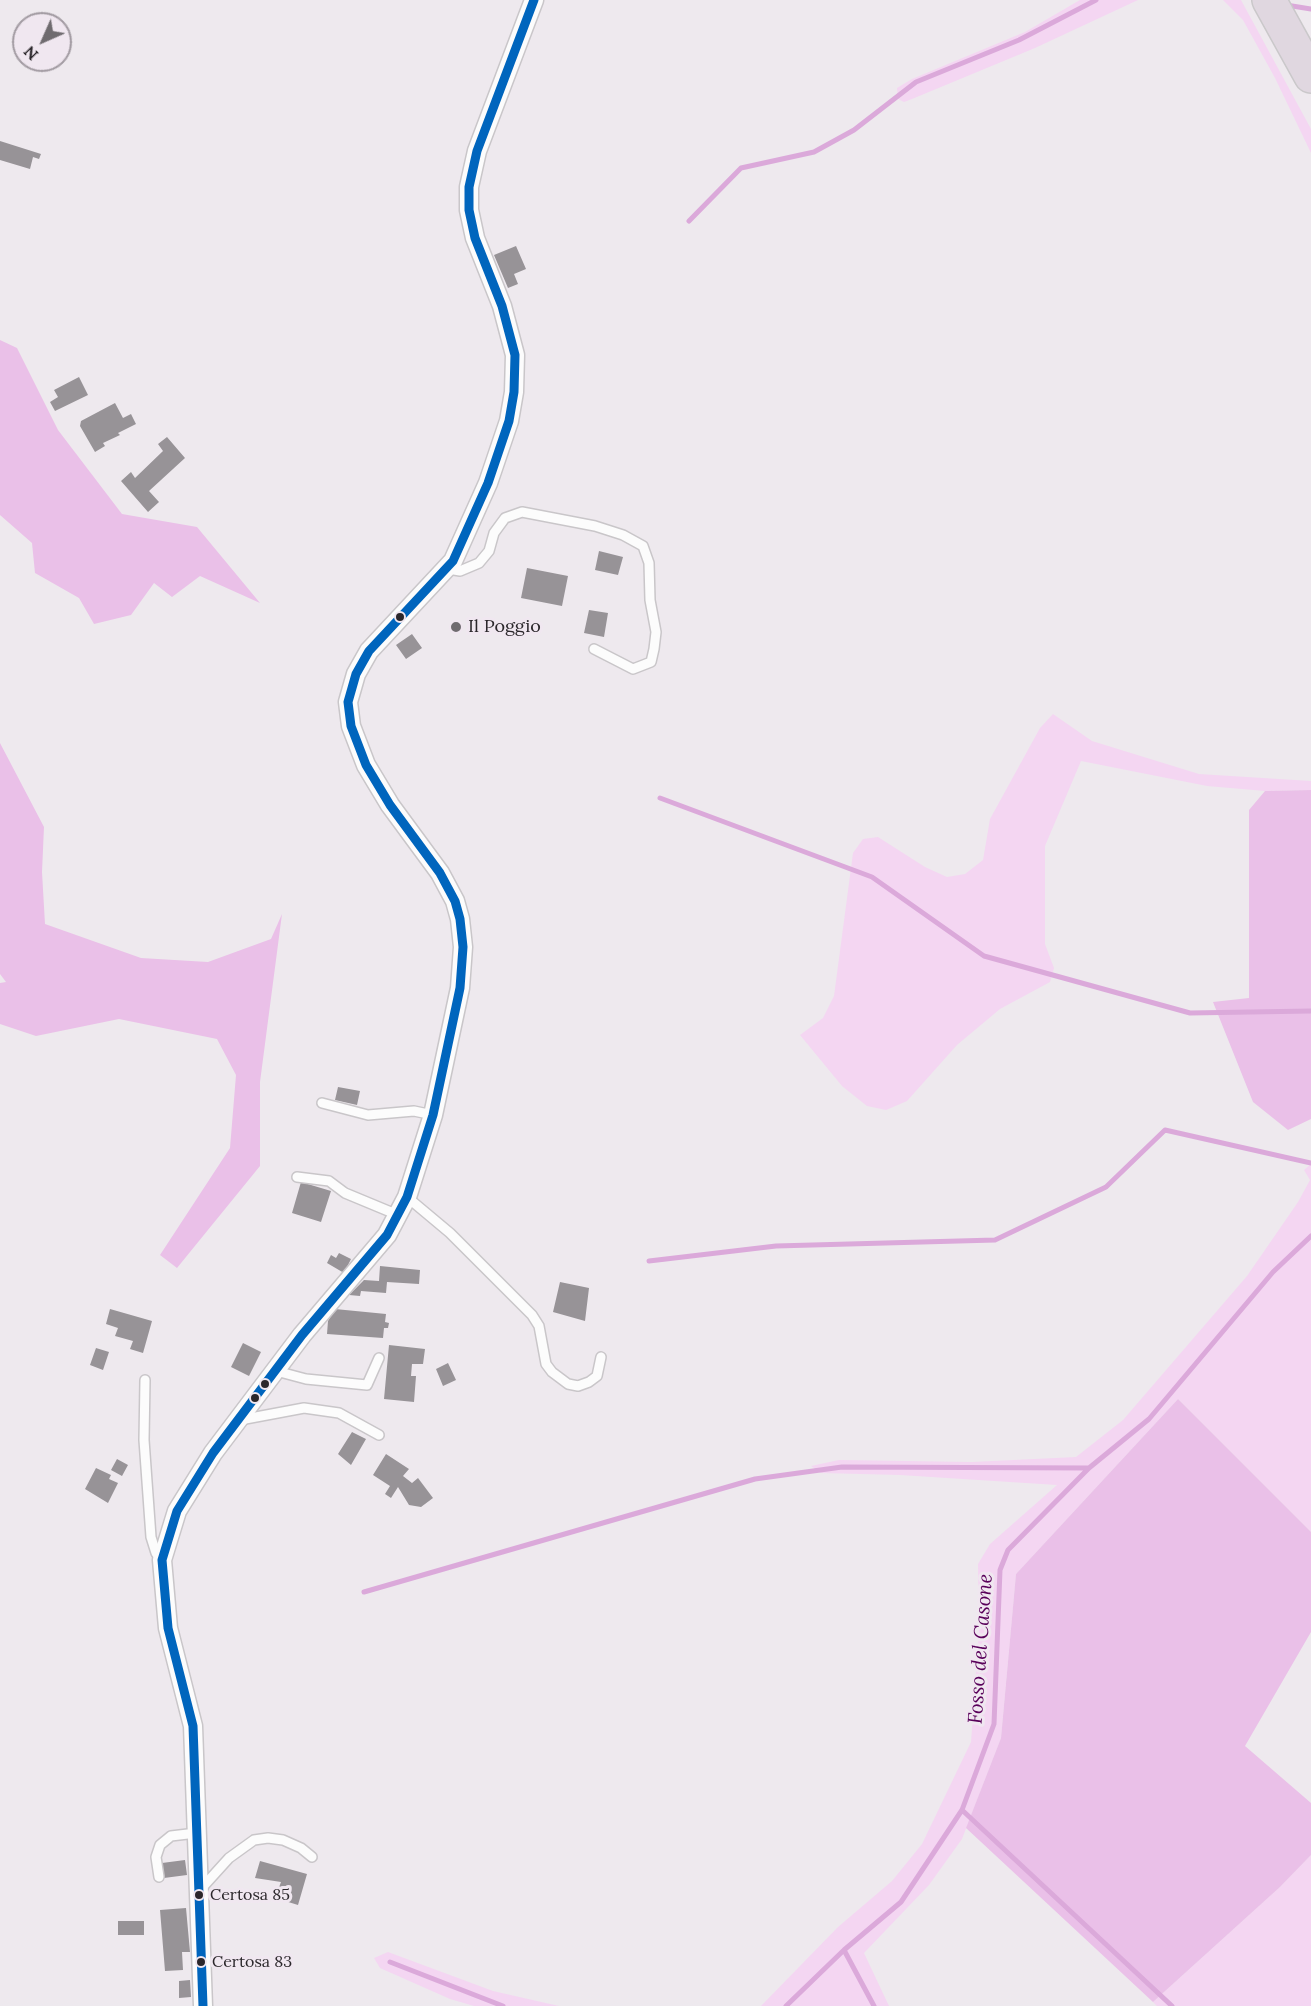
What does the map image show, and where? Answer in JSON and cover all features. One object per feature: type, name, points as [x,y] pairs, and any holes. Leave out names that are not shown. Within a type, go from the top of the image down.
[{"type":"highway","points":[[1269,0],[1311,76]]},
{"type":"street","points":[[203,2006],[193,1726],[168,1628],[162,1560],[168,1533],[180,1505],[237,1420],[302,1335],[375,1252],[398,1215],[407,1197],[433,1115],[460,988],[463,953],[460,920],[455,901],[440,873],[390,805],[366,765],[351,726],[348,702],[356,674],[369,651],[448,569],[495,468],[514,392],[516,367],[509,329],[475,238],[469,210],[469,187],[477,151],[534,0]]},
{"type":"lane","points":[[448,569],[460,571],[479,563],[489,551],[494,533],[505,518],[522,512],[562,518],[623,535],[643,546],[650,563],[650,600],[657,632],[651,662],[633,669],[594,650]]},
{"type":"lane","points":[[322,1104],[368,1115],[414,1111],[433,1115]]},
{"type":"lane","points":[[297,1177],[329,1181],[345,1193],[398,1215]]},
{"type":"lane","points":[[407,1197],[450,1233],[532,1314],[539,1326],[546,1364],[552,1372],[568,1384],[578,1386],[597,1376],[601,1357]]},
{"type":"lane","points":[[276,1371],[306,1379],[367,1385],[379,1358]]},
{"type":"lane","points":[[145,1380],[144,1440],[151,1538],[162,1560]]},
{"type":"lane","points":[[237,1420],[304,1408],[339,1413],[379,1435]]},
{"type":"lane","points":[[159,1877],[156,1857],[160,1845],[171,1836],[196,1833]]},
{"type":"lane","points":[[200,1890],[229,1858],[254,1840],[268,1838],[283,1840],[312,1857]]},
{"type":"shaded area","points":[[1080,0],[1138,0],[1035,48],[912,99],[904,102],[898,99],[897,88],[912,79],[1025,32]]},
{"type":"shaded area","points":[[1223,0],[1241,0],[1311,129],[1311,153],[1275,78],[1243,20]]},
{"type":"shaded area","points":[[0,340],[17,348],[58,430],[122,514],[197,527],[260,603],[200,576],[172,597],[154,583],[131,615],[94,624],[79,598],[35,573],[32,543],[0,515]]},
{"type":"shaded area","points":[[1053,714],[1092,741],[1199,774],[1311,781],[1311,790],[1265,791],[1207,786],[1081,761],[1045,846],[1045,944],[1054,968],[1050,982],[1000,1009],[957,1045],[907,1101],[886,1110],[867,1106],[842,1086],[800,1035],[823,1018],[834,996],[853,853],[863,839],[878,837],[925,867],[947,877],[965,874],[983,860],[990,819],[1040,728]]},
{"type":"shaded area","points":[[0,743],[44,827],[42,872],[45,924],[141,958],[208,962],[271,939],[282,914],[260,1082],[260,1166],[177,1268],[160,1255],[230,1148],[236,1075],[217,1039],[119,1019],[36,1036],[0,1024],[0,983],[6,982],[0,974]]},
{"type":"shaded area","points":[[1311,790],[1311,1119],[1288,1130],[1253,1102],[1213,1002],[1249,998],[1249,810],[1265,791]]},
{"type":"shaded area","points":[[1311,1164],[1311,1532],[1178,1399],[1016,1574],[1001,1738],[962,1839],[929,1885],[864,1953],[889,2006],[761,2006],[838,1927],[892,1881],[922,1844],[971,1742],[979,1630],[978,1564],[990,1544],[1057,1485],[900,1475],[821,1473],[811,1466],[839,1460],[972,1462],[1076,1457],[1123,1420],[1247,1276],[1298,1202],[1310,1180],[1304,1170]]},
{"type":"shaded area","points":[[1178,1399],[1311,1532],[1311,1632],[1245,1746],[1311,1803],[1311,1855],[1280,1887],[1153,2002],[966,1828],[1001,1738],[1016,1574]]},
{"type":"shaded area","points":[[1311,1855],[1311,2006],[1157,2006],[1153,2002],[1280,1887]]},
{"type":"shaded area","points":[[388,1952],[493,1991],[559,2006],[474,2006],[450,1999],[380,1968],[374,1958]]},
{"type":"building","points":[[0,141],[41,154],[39,159],[33,157],[30,169],[0,160]]},
{"type":"building","points":[[516,246],[526,269],[514,274],[518,284],[508,288],[494,255]]},
{"type":"building","points":[[79,377],[88,395],[55,411],[50,402],[58,397],[54,390]]},
{"type":"building","points":[[115,403],[123,418],[131,414],[136,424],[103,443],[105,446],[95,452],[80,426],[81,421]]},
{"type":"building","points":[[167,437],[185,458],[149,491],[159,502],[148,512],[121,481],[131,472],[135,478],[163,451],[158,444]]},
{"type":"building","points":[[599,551],[623,557],[618,575],[595,570]]},
{"type":"building","points":[[527,568],[568,576],[562,606],[521,598]]},
{"type":"building","points":[[589,610],[608,613],[604,637],[584,633]]},
{"type":"building","points":[[412,634],[422,648],[406,659],[396,645]]},
{"type":"building","points":[[338,1087],[360,1091],[357,1105],[335,1100]]},
{"type":"building","points":[[301,1182],[331,1191],[321,1222],[292,1213]]},
{"type":"building","points":[[339,1253],[351,1259],[344,1273],[327,1263],[331,1255],[336,1258]]},
{"type":"building","points":[[380,1266],[420,1270],[419,1284],[387,1282],[386,1293],[361,1291],[360,1296],[349,1295],[364,1280],[379,1281]]},
{"type":"building","points":[[560,1282],[589,1288],[585,1321],[553,1312]]},
{"type":"building","points":[[110,1309],[152,1321],[143,1353],[130,1349],[133,1341],[115,1336],[118,1328],[106,1324]]},
{"type":"building","points":[[335,1309],[386,1314],[385,1322],[389,1323],[388,1328],[384,1328],[383,1338],[327,1334],[328,1321]]},
{"type":"building","points":[[243,1343],[261,1352],[249,1376],[231,1367]]},
{"type":"building","points":[[389,1345],[425,1349],[423,1364],[412,1364],[411,1376],[416,1376],[414,1402],[384,1399]]},
{"type":"building","points":[[96,1348],[109,1352],[103,1370],[90,1365]]},
{"type":"building","points":[[448,1363],[456,1380],[443,1386],[436,1369]]},
{"type":"building","points":[[352,1432],[366,1439],[351,1465],[338,1454]]},
{"type":"building","points":[[386,1454],[409,1469],[403,1476],[412,1483],[418,1478],[433,1498],[421,1507],[409,1505],[398,1487],[391,1498],[385,1494],[390,1486],[373,1475]]},
{"type":"building","points":[[117,1459],[128,1465],[122,1476],[111,1470]]},
{"type":"building","points":[[96,1468],[111,1475],[109,1479],[118,1483],[108,1503],[85,1489]]},
{"type":"building","points":[[185,1860],[187,1875],[164,1878],[162,1863]]},
{"type":"building","points":[[260,1861],[307,1874],[298,1905],[285,1901],[288,1892],[278,1890],[281,1882],[255,1878]]},
{"type":"building","points":[[186,1908],[190,1952],[182,1952],[183,1970],[165,1971],[160,1910]]},
{"type":"building","points":[[118,1921],[144,1921],[144,1935],[118,1935]]},
{"type":"building","points":[[190,1980],[191,1997],[179,1998],[179,1981]]},
{"type":"waterway","points":[[689,221],[741,168],[814,152],[854,130],[916,82],[1019,40],[1096,0]]},
{"type":"waterway","points":[[1286,5],[1311,9]]},
{"type":"waterway","points":[[660,798],[872,877],[984,956],[1190,1013],[1311,1011]]},
{"type":"waterway","points":[[649,1261],[776,1246],[995,1240],[1106,1187],[1165,1130],[1311,1163]]},
{"type":"waterway","name":"Fosso del Casone","points":[[786,2006],[844,1950],[901,1902],[962,1810],[994,1724],[1000,1570],[1008,1550],[1089,1468],[1149,1419],[1273,1272],[1311,1236]]},
{"type":"waterway","points":[[364,1592],[755,1479],[842,1467],[1089,1468]]},
{"type":"waterway","points":[[962,1810],[1172,2006]]},
{"type":"waterway","points":[[844,1950],[874,2006]]},
{"type":"waterway","points":[[390,1962],[503,2006]]},
{"type":"transit line","points":[[203,2006],[193,1726],[168,1628],[162,1560],[177,1511],[213,1453],[302,1335],[387,1235],[407,1197],[433,1115],[460,988],[463,947],[460,919],[455,901],[440,873],[390,805],[366,765],[351,726],[348,702],[356,674],[369,651],[453,561],[488,483],[509,421],[514,392],[515,355],[502,306],[475,238],[469,210],[469,187],[477,151],[534,0]]},
{"type":"place","name":"Il Poggio","points":[[456,627]]},
{"type":"place","name":"Certosa 85","points":[[199,1895]]},
{"type":"place","name":"Certosa 83","points":[[201,1962]]}]
